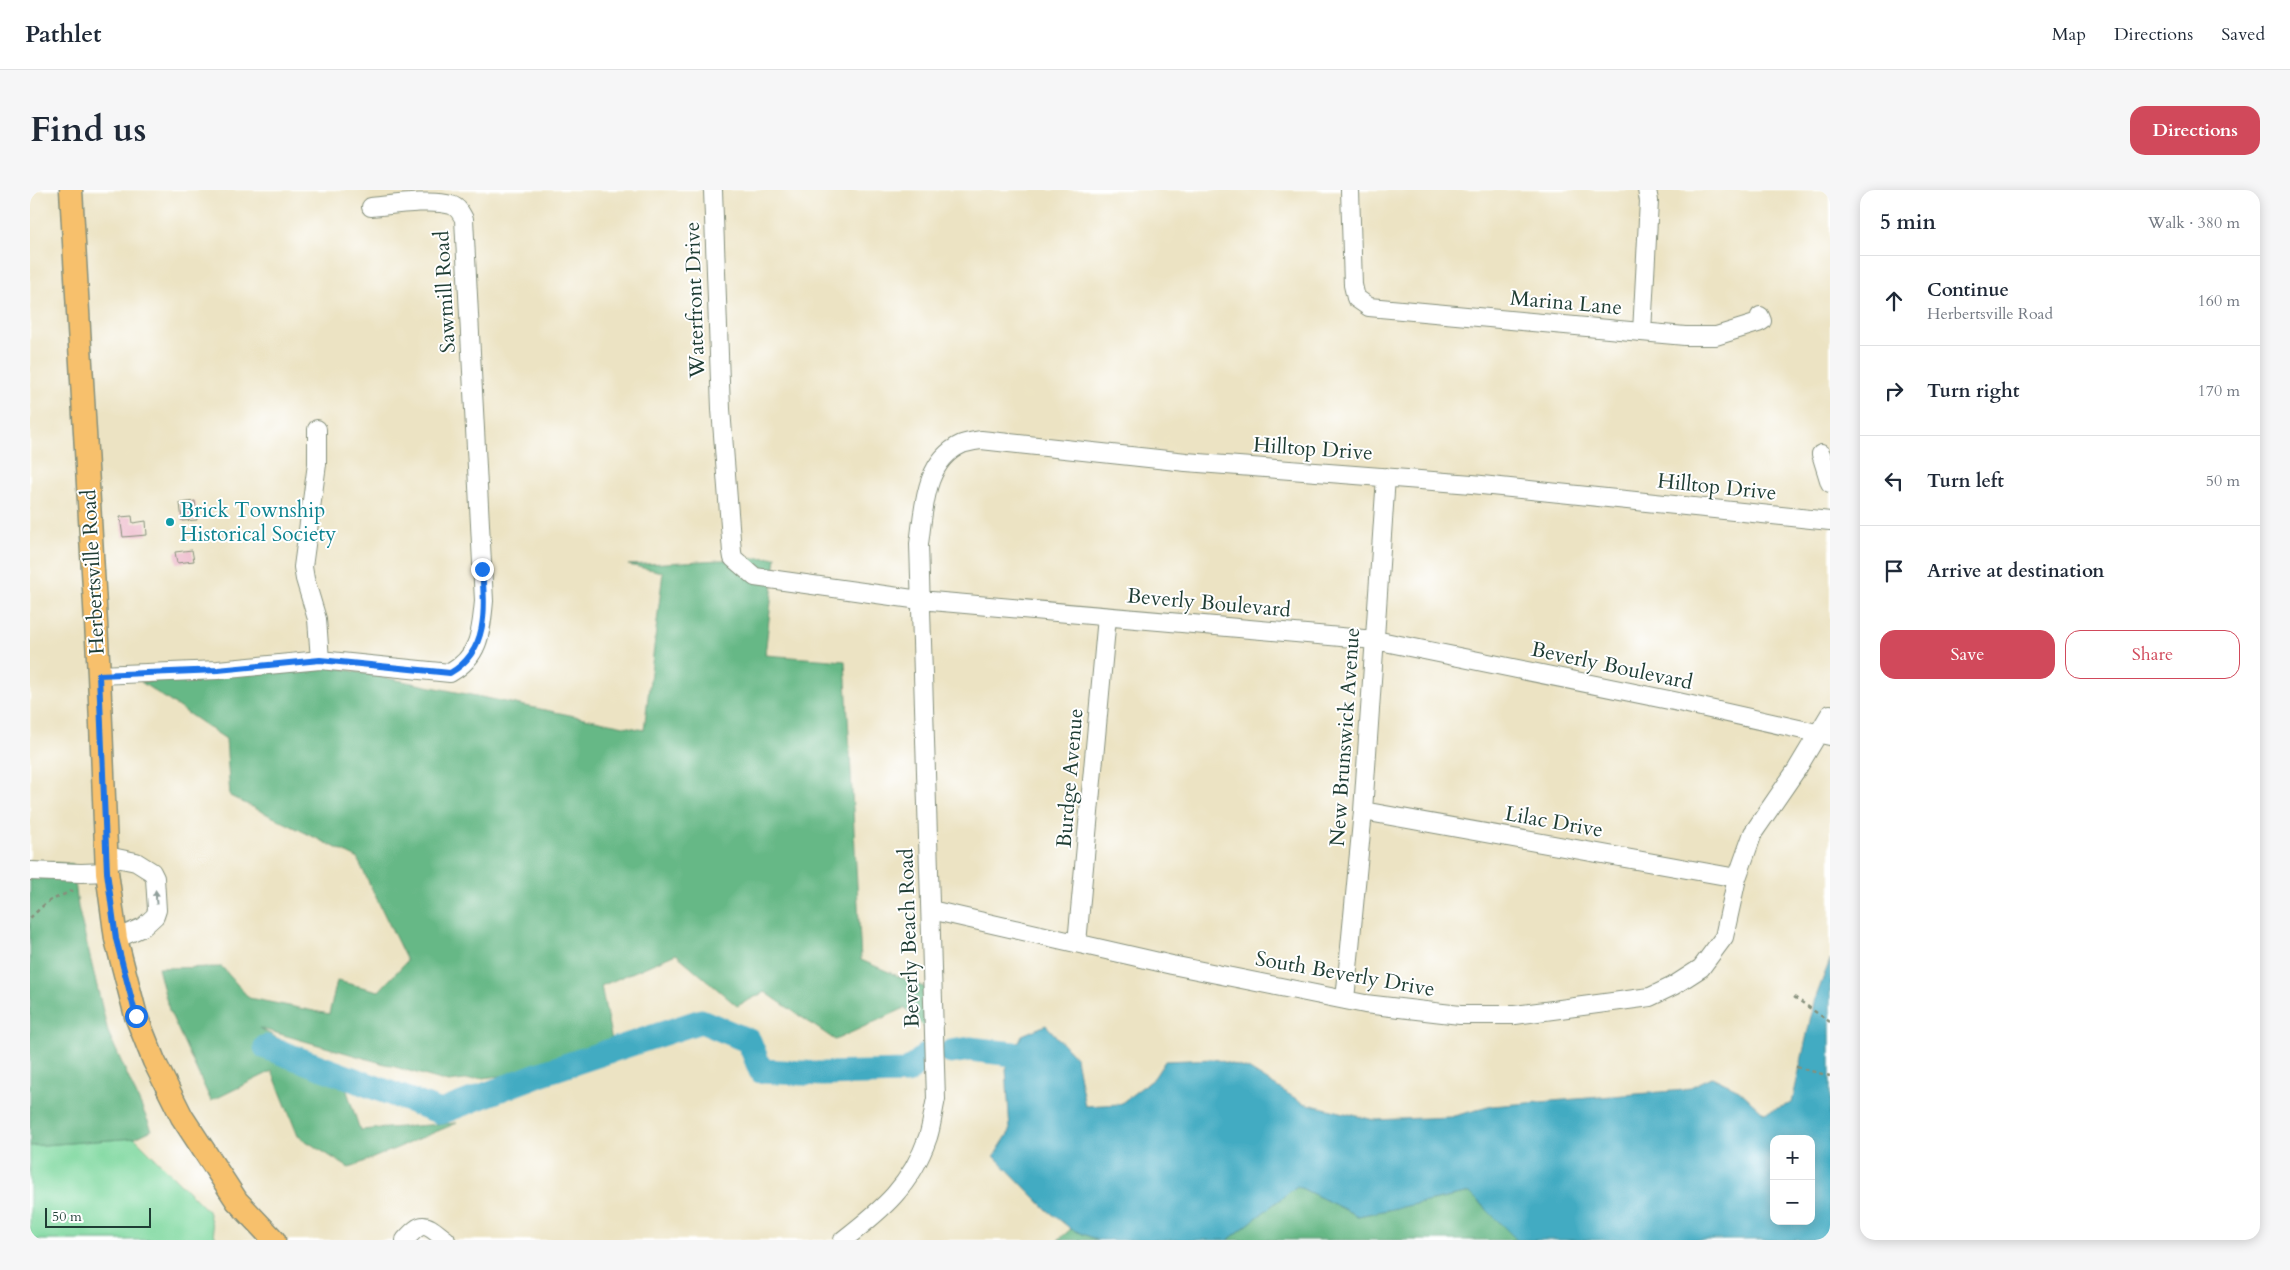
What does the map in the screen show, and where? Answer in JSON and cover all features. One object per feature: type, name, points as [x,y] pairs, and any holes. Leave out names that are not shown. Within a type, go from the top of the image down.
[{"type":"main road","name":"Herbertsville Road","points":[[71,190],[99,675],[107,864],[116,939],[136,1016],[154,1060],[182,1117],[237,1201],[274,1240]]},
{"type":"street","name":"Waterfront Drive","points":[[714,190],[721,409]]},
{"type":"street","name":"Marina Lane","points":[[1350,190],[1353,285],[1356,298],[1369,307],[1642,332],[1716,336],[1758,323],[1762,321],[1760,316]]},
{"type":"street","points":[[1642,332],[1649,201],[1647,190]]},
{"type":"street","name":"Sawmill Road","points":[[320,660],[450,673],[460,667],[477,646],[484,601],[464,219],[460,211],[450,205],[419,203],[371,207]]},
{"type":"street","name":"Beverly Boulevard","points":[[721,409],[733,558],[755,576],[920,600],[1374,640],[1824,734]]},
{"type":"street","points":[[99,675],[218,670],[320,660],[317,619],[303,567],[317,464],[317,429]]},
{"type":"street","name":"Hilltop Drive","points":[[920,600],[918,544],[928,485],[937,467],[947,455],[962,444],[981,440],[1186,462],[1472,484],[1830,521]]},
{"type":"street","points":[[1821,454],[1830,483]]},
{"type":"street","name":"New Brunswick Avenue","points":[[1345,1000],[1363,811],[1386,477]]},
{"type":"street","name":"Beverly Beach Road","points":[[843,1240],[884,1207],[902,1188],[916,1164],[928,1136],[936,1099],[920,600]]},
{"type":"street","name":"Burdge Avenue","points":[[1077,943],[1108,617]]},
{"type":"street","name":"South Beverly Drive","points":[[931,910],[1345,1000],[1460,1015],[1515,1015],[1650,996],[1673,986],[1701,968],[1724,937],[1737,878],[1753,833],[1797,769],[1824,734],[1830,714]]},
{"type":"street","name":"Lilac Drive","points":[[1363,811],[1737,878]]},
{"type":"street","points":[[30,871],[82,873],[107,864],[136,862],[152,872],[155,878],[157,910],[155,916],[144,927],[116,939]]},
{"type":"street","points":[[405,1240],[417,1227],[426,1226],[446,1240]]},
{"type":"path","points":[[30,918],[47,902],[76,889]]},
{"type":"path","points":[[1794,997],[1830,1022]]},
{"type":"path","points":[[1796,1067],[1830,1076]]},
{"type":"green space","points":[[776,557],[765,655],[845,661],[861,960],[926,988],[926,1029],[905,1008],[835,1040],[765,992],[737,1006],[676,954],[601,986],[613,1046],[508,1075],[448,1082],[259,1028],[341,1073],[360,1130],[457,1123],[349,1168],[298,1136],[272,1071],[211,1101],[169,1010],[158,968],[222,967],[249,998],[329,1014],[337,981],[379,991],[407,961],[357,858],[230,796],[226,739],[141,682],[318,664],[644,730],[663,572],[628,565]]},
{"type":"green space","points":[[30,861],[73,864],[78,907],[108,1032],[152,1130],[135,1138],[30,1146]]},
{"type":"green space","points":[[135,1138],[208,1211],[216,1240],[30,1240],[30,1146]]},
{"type":"green space","points":[[1297,1186],[1358,1216],[1470,1193],[1517,1240],[1228,1240]]},
{"type":"green space","points":[[1071,1229],[1098,1240],[1058,1240]]},
{"type":"water","points":[[1830,960],[1830,1240],[1517,1240],[1470,1193],[1358,1216],[1297,1186],[1228,1240],[1098,1240],[1071,1229],[1046,1209],[994,1156],[1010,1131],[1006,1069],[1022,1035],[1046,1025],[1076,1058],[1085,1106],[1120,1104],[1154,1078],[1165,1061],[1214,1059],[1248,1069],[1303,1103],[1374,1120],[1450,1117],[1492,1106],[1684,1090],[1712,1077],[1739,1090],[1764,1113],[1792,1103],[1814,1002]]},
{"type":"building","points":[[195,501],[197,520],[182,521],[180,503]]},
{"type":"building","points":[[132,516],[133,523],[146,521],[147,535],[123,537],[120,517]]},
{"type":"building","points":[[192,550],[194,561],[177,563],[175,552]]},
{"type":"waterway","points":[[266,1047],[441,1112],[540,1074],[701,1021],[749,1041],[761,1071],[822,1074],[907,1072],[927,1055]]},
{"type":"waterway","points":[[951,1052],[970,1049],[1013,1054]]},
{"type":"place","name":"Brick Township Historical Society","points":[[170,522]]},
{"type":"route","points":[[136,1016],[122,969],[112,915],[107,872],[99,675],[218,670],[320,660],[450,673],[460,667],[477,646],[482,627],[484,601],[482,569]]}]
